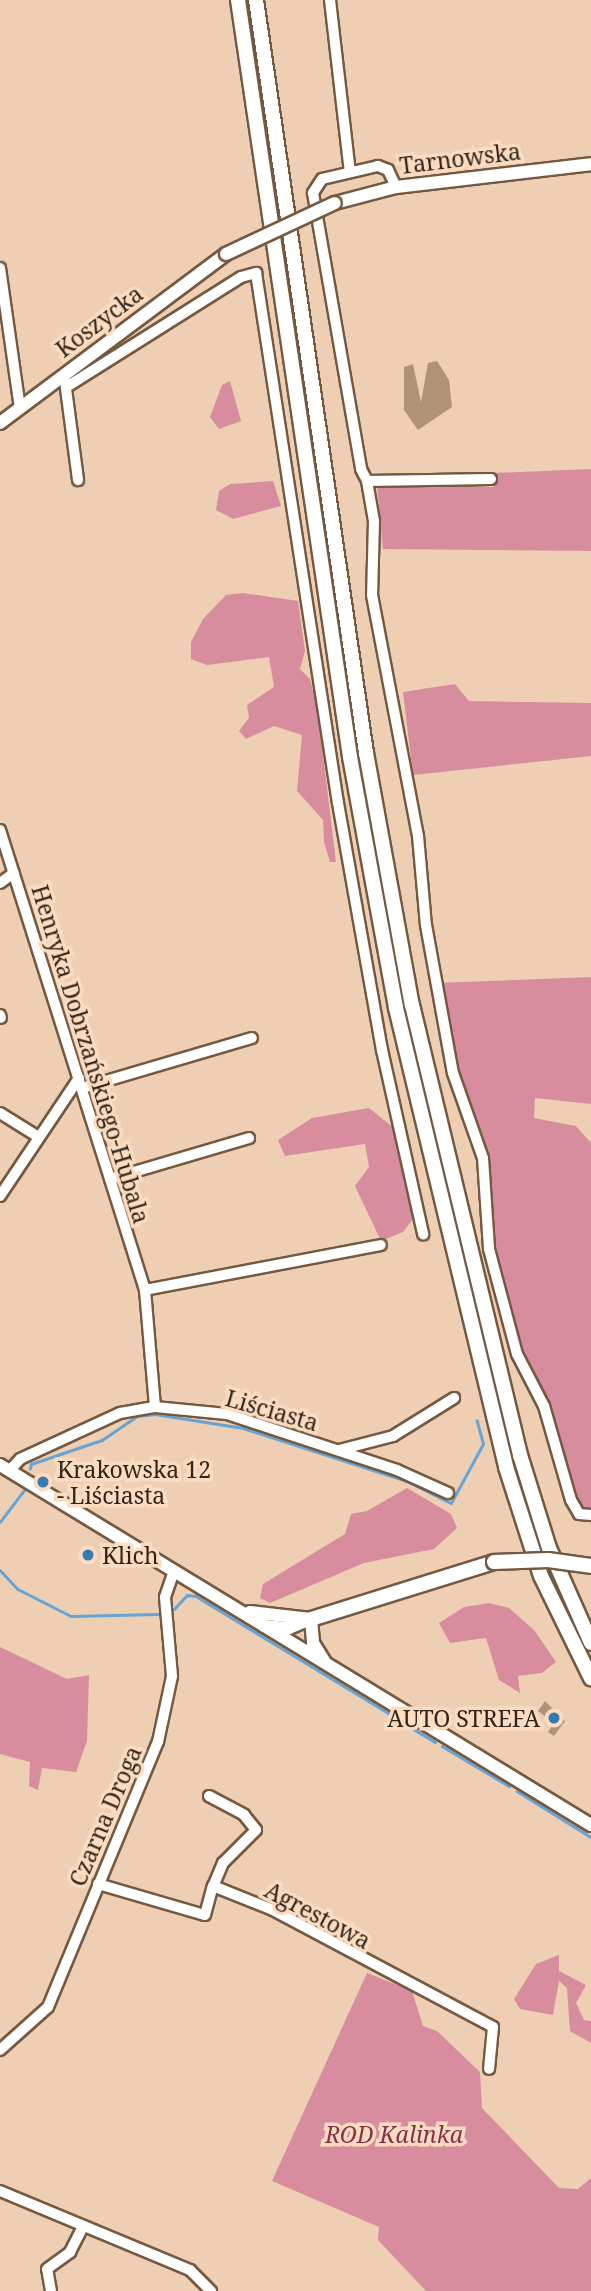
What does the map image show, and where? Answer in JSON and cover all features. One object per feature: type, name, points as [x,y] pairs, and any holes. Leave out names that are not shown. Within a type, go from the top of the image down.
[{"type":"main road","points":[[238,0],[350,757],[407,1060],[517,1508],[541,1576],[591,1678]]},
{"type":"main road","points":[[256,0],[366,753],[415,1018],[520,1455],[549,1548],[591,1643]]},
{"type":"main road","name":"Tarnowska","points":[[226,254],[335,203],[396,187],[591,164]]},
{"type":"main road","name":"Koszycka","points":[[0,423],[65,381],[226,254]]},
{"type":"main road","points":[[5,1468],[591,1825]]},
{"type":"main road","points":[[261,1625],[289,1628],[494,1562],[548,1560],[591,1566]]},
{"type":"main road","points":[[234,1608],[273,1619],[312,1619]]},
{"type":"main road","points":[[312,1619],[304,1637],[313,1658]]},
{"type":"main road","points":[[312,1619],[313,1643],[328,1664]]},
{"type":"street","points":[[330,0],[350,172]]},
{"type":"street","points":[[396,187],[388,170],[378,166],[322,178],[313,192],[358,458],[367,481],[374,521],[372,595],[418,836],[426,925],[453,1073],[483,1158],[489,1249],[517,1354],[544,1406],[550,1440],[579,1514],[591,1515]]},
{"type":"street","points":[[0,268],[20,408]]},
{"type":"street","points":[[78,480],[65,381],[241,277],[256,273],[340,817],[382,1050],[423,1234]]},
{"type":"street","points":[[367,481],[491,479]]},
{"type":"street","name":"Henryka Dobrzańskiego-Hubala","points":[[0,830],[145,1290],[155,1406]]},
{"type":"street","points":[[0,883],[15,873]]},
{"type":"street","points":[[0,1196],[37,1136],[80,1083],[252,1038]]},
{"type":"street","points":[[0,1113],[37,1136]]},
{"type":"street","points":[[110,1179],[248,1138]]},
{"type":"street","points":[[145,1290],[381,1245]]},
{"type":"street","points":[[338,1450],[393,1436],[454,1398]]},
{"type":"street","name":"Liściasta","points":[[5,1468],[120,1413],[155,1406],[227,1414],[338,1450],[448,1493]]},
{"type":"street","name":"Czarna Droga","points":[[0,2050],[48,2007],[168,1709],[172,1649],[165,1597],[174,1571]]},
{"type":"street","points":[[98,1884],[205,1915],[223,1863],[256,1830],[244,1815],[209,1796]]},
{"type":"street","name":"Agrestowa","points":[[213,1886],[273,1910],[494,2027],[489,2069]]},
{"type":"street","points":[[0,2191],[190,2270],[211,2291]]},
{"type":"street","points":[[51,2291],[47,2269],[70,2252],[83,2226]]},
{"type":"green space","points":[[230,381],[241,421],[219,429],[210,417],[222,385]]},
{"type":"green space","points":[[591,469],[591,551],[383,549],[377,485],[494,487],[493,473]]},
{"type":"green space","points":[[273,481],[281,506],[233,519],[216,510],[219,491],[230,484]]},
{"type":"green space","points":[[243,593],[298,601],[305,651],[300,669],[310,679],[317,705],[336,862],[330,862],[324,842],[323,820],[297,791],[302,735],[274,726],[246,739],[239,731],[249,718],[247,705],[274,687],[269,657],[207,665],[191,659],[191,642],[203,619],[226,595]]},
{"type":"green space","points":[[455,684],[469,701],[591,703],[591,756],[413,775],[403,692]]},
{"type":"green space","points":[[591,977],[591,1104],[535,1098],[534,1118],[576,1126],[591,1143],[591,1527],[589,1518],[579,1519],[545,1409],[519,1355],[493,1258],[485,1171],[437,983]]},
{"type":"green space","points":[[369,1108],[394,1128],[416,1215],[403,1232],[381,1241],[355,1186],[369,1167],[365,1144],[285,1156],[278,1140],[312,1118]]},
{"type":"green space","points":[[407,1488],[451,1514],[457,1528],[434,1549],[364,1563],[270,1603],[260,1598],[263,1584],[345,1534],[351,1514],[367,1511]]},
{"type":"green space","points":[[489,1603],[509,1608],[534,1630],[556,1662],[542,1673],[518,1676],[520,1693],[499,1680],[486,1638],[450,1643],[439,1623],[464,1607]]},
{"type":"green space","points":[[0,1647],[67,1679],[89,1675],[87,1741],[76,1772],[42,1768],[38,1790],[29,1786],[30,1762],[0,1754]]},
{"type":"green space","points":[[559,1955],[559,1971],[586,1985],[576,2003],[584,2020],[591,2021],[591,2043],[570,2031],[567,1988],[559,1981],[553,2015],[520,2009],[514,1999],[536,1964]]},
{"type":"green space","name":"ROD Kalinka","points":[[367,1973],[412,1991],[423,2026],[437,2031],[480,2072],[482,2108],[559,2188],[578,2189],[591,2178],[591,2291],[426,2291],[378,2240],[379,2227],[272,2181]]},
{"type":"building","points":[[437,361],[449,380],[452,407],[418,430],[404,410],[404,367],[413,364],[421,402],[428,363]]},
{"type":"building","name":"AUTO STREFA","points":[[545,1701],[565,1721],[554,1736],[548,1732],[554,1723],[538,1711]]},
{"type":"waterway","points":[[30,1469],[31,1464],[102,1440],[137,1416],[155,1414],[243,1428],[407,1481],[451,1503],[483,1444],[477,1421]]},
{"type":"waterway","points":[[0,1522],[23,1491]]},
{"type":"waterway","points":[[0,1570],[18,1589],[71,1616],[158,1614]]},
{"type":"waterway","points":[[174,1609],[187,1595],[196,1596],[403,1722]]},
{"type":"waterway","points":[[412,1728],[435,1742]]},
{"type":"waterway","points":[[442,1746],[509,1786]]},
{"type":"waterway","points":[[517,1791],[591,1837]]},
{"type":"place","name":"Krakowska 12 - Liściasta","points":[[43,1482]]},
{"type":"place","name":"Klich","points":[[88,1555]]},
{"type":"place","name":"AUTO STREFA","points":[[554,1718]]}]
